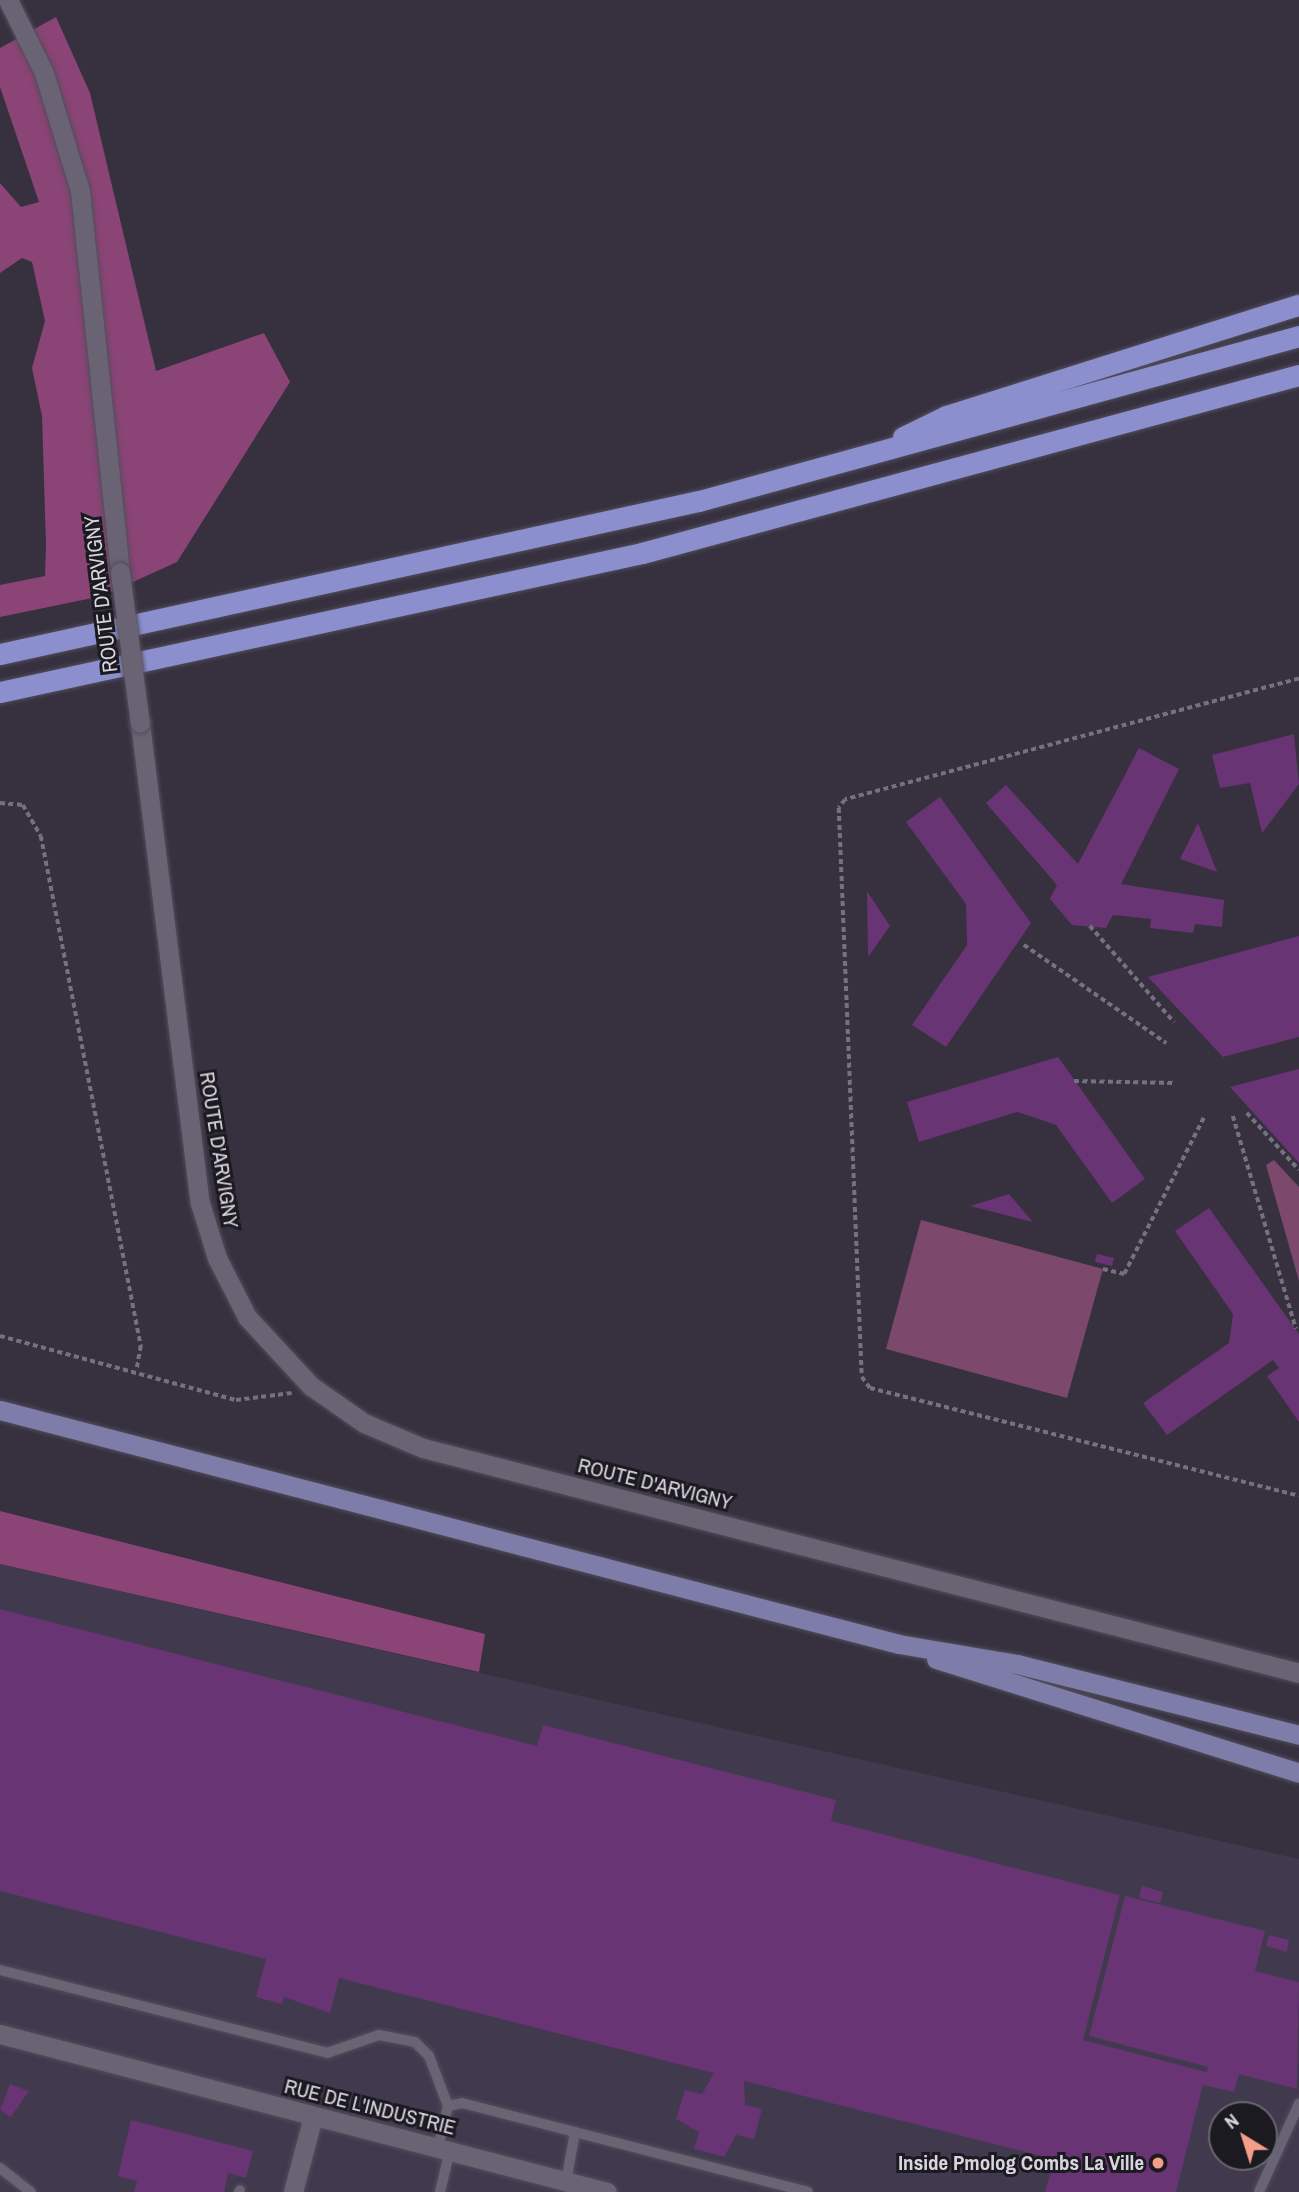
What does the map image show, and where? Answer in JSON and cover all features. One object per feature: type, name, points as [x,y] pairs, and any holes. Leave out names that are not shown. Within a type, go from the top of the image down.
[{"type":"highway","points":[[853,460],[946,416],[1299,305]]},
{"type":"highway","points":[[0,654],[318,589],[853,460],[1299,336]]},
{"type":"highway","points":[[0,692],[654,550],[1299,375]]},
{"type":"main road","points":[[0,1410],[899,1644],[1299,1773]]},
{"type":"main road","points":[[899,1644],[1017,1664],[1299,1735]]},
{"type":"street","name":"ROUTE D'ARVIGNY","points":[[8,0],[44,73],[80,191],[120,572],[206,1225],[247,1317],[311,1386],[364,1423],[423,1448],[1299,1673]]},
{"type":"street","name":"RUE DE L'INDUSTRIE","points":[[0,2034],[312,2120],[347,2122],[607,2192]]},
{"type":"street","points":[[293,2192],[312,2120]]},
{"type":"lane","points":[[0,1970],[327,2053],[379,2035],[415,2042],[429,2056],[449,2106],[440,2192]]},
{"type":"lane","points":[[449,2106],[462,2103],[808,2192]]},
{"type":"lane","points":[[1259,2192],[1299,2104]]},
{"type":"lane","points":[[566,2182],[575,2132]]},
{"type":"lane","points":[[0,2168],[32,2192]]},
{"type":"path","points":[[1299,679],[845,800],[839,808],[862,1377],[870,1388],[1299,1496]]},
{"type":"path","points":[[0,803],[23,805],[41,836],[141,1346],[138,1369]]},
{"type":"path","points":[[1090,926],[1174,1022]]},
{"type":"path","points":[[1024,944],[1166,1043]]},
{"type":"path","points":[[1074,1081],[1176,1083]]},
{"type":"path","points":[[1247,1113],[1299,1170]]},
{"type":"path","points":[[1103,1269],[1124,1274],[1205,1115]]},
{"type":"path","points":[[1233,1116],[1296,1329]]},
{"type":"path","points":[[0,1336],[138,1369],[236,1400],[263,1400],[311,1386]]},
{"type":"shaded area","points":[[56,17],[90,93],[156,371],[264,333],[290,382],[177,562],[102,596],[0,617],[0,585],[45,576],[46,545],[42,416],[32,368],[45,321],[32,262],[22,258],[0,273],[0,183],[21,207],[39,202],[0,87],[0,48]]},
{"type":"shaded area","points":[[1274,1160],[1299,1187],[1299,1281],[1266,1165]]},
{"type":"shaded area","points":[[921,1220],[1103,1269],[1067,1398],[886,1349]]},
{"type":"shaded area","points":[[0,1511],[485,1634],[479,1672],[0,1564]]},
{"type":"shaded area","points":[[0,1564],[1299,1859],[1299,2192],[0,2192]]},
{"type":"building","points":[[1294,734],[1299,784],[1262,833],[1250,783],[1220,788],[1212,755]]},
{"type":"building","points":[[1139,748],[1179,769],[1121,884],[1224,900],[1222,927],[1195,924],[1193,933],[1150,928],[1151,919],[1113,915],[1106,928],[1072,925],[1050,899],[1057,885],[986,803],[1006,785],[1078,864]]},
{"type":"building","points":[[940,797],[1031,923],[946,1047],[912,1025],[967,945],[966,904],[906,822]]},
{"type":"building","points":[[1198,823],[1217,872],[1180,859]]},
{"type":"building","points":[[867,891],[890,926],[868,957]]},
{"type":"building","points":[[1299,936],[1299,1037],[1223,1057],[1148,977]]},
{"type":"building","points":[[1058,1057],[1145,1179],[1112,1203],[1056,1125],[1036,1118],[1017,1112],[919,1142],[907,1102]]},
{"type":"building","points":[[1299,1069],[1299,1163],[1230,1087]]},
{"type":"building","points":[[1009,1194],[1033,1222],[970,1206]]},
{"type":"building","points":[[1209,1208],[1299,1334],[1299,1422],[1267,1376],[1279,1368],[1273,1360],[1167,1435],[1143,1403],[1229,1343],[1233,1314],[1175,1231]]},
{"type":"building","points":[[1097,1254],[1114,1258],[1112,1266],[1095,1262]]},
{"type":"building","points":[[0,1609],[537,1746],[543,1725],[836,1800],[831,1821],[1120,1895],[1083,2040],[1207,2072],[1208,2067],[1089,2036],[1125,1896],[1265,1931],[1255,1971],[1299,1982],[1297,2089],[1239,2074],[1234,2092],[1203,2085],[1176,2192],[1045,2192],[1054,2159],[744,2081],[745,2105],[762,2109],[754,2139],[736,2135],[724,2157],[694,2149],[699,2132],[676,2119],[685,2090],[702,2094],[714,2073],[339,1978],[330,2013],[284,1997],[282,2004],[256,1997],[266,1959],[0,1891]]},
{"type":"building","points":[[1142,1886],[1163,1892],[1160,1903],[1139,1898]]},
{"type":"building","points":[[1269,1935],[1289,1940],[1287,1952],[1266,1946]]},
{"type":"building","points":[[10,2084],[29,2091],[11,2117],[0,2110]]},
{"type":"building","points":[[131,2120],[253,2151],[246,2178],[228,2173],[224,2192],[134,2192],[137,2181],[118,2176]]},
{"type":"place","name":"Inside Pmolog Combs La Ville","points":[[1158,2163]]}]
